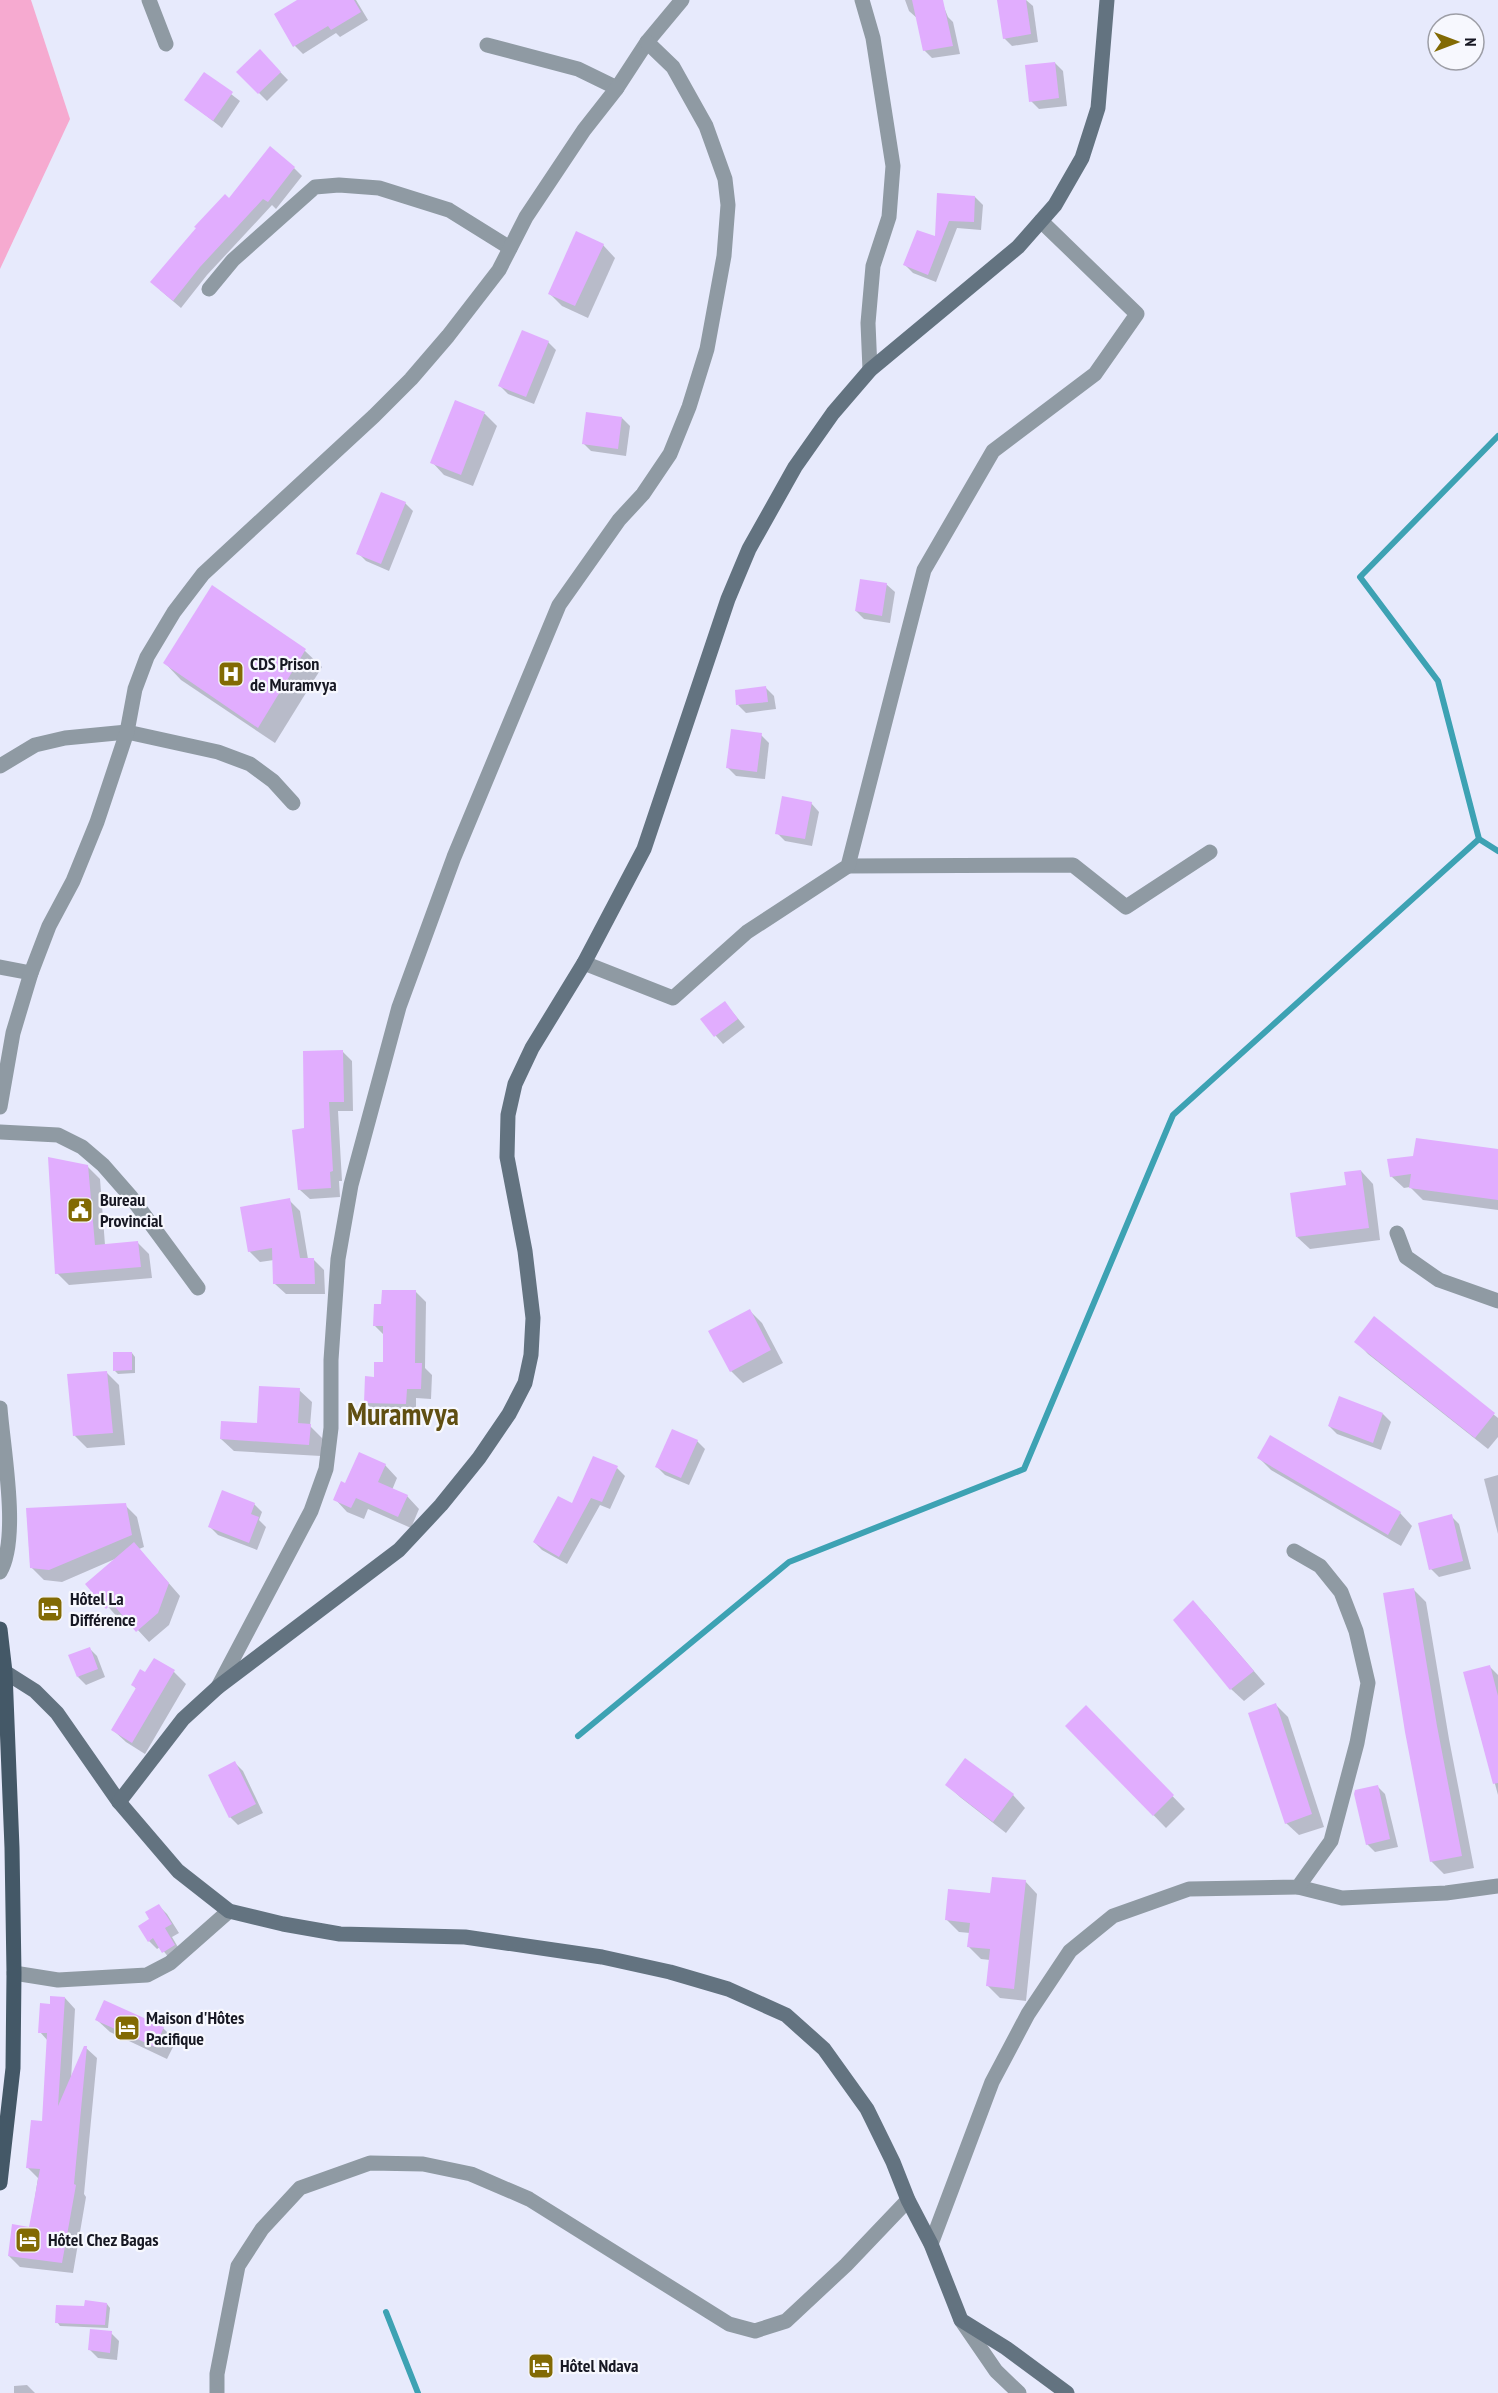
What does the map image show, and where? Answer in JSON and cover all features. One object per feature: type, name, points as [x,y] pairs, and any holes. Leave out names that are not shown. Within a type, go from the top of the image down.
[{"type":"main road","points":[[119,1802],[183,1719],[218,1687],[399,1550],[466,1474],[509,1414],[525,1383],[531,1354],[533,1318],[525,1251],[507,1157],[508,1115],[515,1083],[532,1048],[584,963],[644,849],[728,599],[749,549],[795,467],[833,413],[870,370],[1018,247],[1055,205],[1082,158],[1098,108],[1107,0]]},
{"type":"main road","points":[[0,1629],[5,1672],[14,1973],[13,2068],[0,2183]]},
{"type":"main road","points":[[5,1672],[35,1691],[57,1713],[119,1802],[178,1871],[229,1911],[340,1934],[465,1937],[602,1957],[670,1972],[728,1989],[786,2015],[824,2049],[867,2109],[894,2162],[908,2200],[931,2244],[961,2320],[1067,2393]]},
{"type":"street","points":[[149,0],[166,44]]},
{"type":"street","points":[[0,1107],[13,1033],[31,973],[49,926],[73,881],[97,822],[127,732],[135,689],[147,657],[174,612],[203,574],[411,379],[499,270],[526,217],[577,140],[647,42],[682,0]]},
{"type":"street","points":[[862,0],[873,38],[894,166],[888,217],[873,266],[868,323],[870,370]]},
{"type":"street","points":[[218,1687],[311,1511],[326,1469],[331,1428],[331,1360],[338,1259],[351,1185],[399,1007],[450,868],[559,605],[619,520],[643,494],[670,454],[689,407],[707,349],[724,256],[728,205],[725,179],[706,126],[673,67],[647,42]]},
{"type":"street","points":[[487,45],[578,69],[616,88]]},
{"type":"street","points":[[209,289],[233,260],[315,187],[339,185],[379,188],[449,210],[510,248]]},
{"type":"street","points":[[848,866],[924,570],[993,451],[1095,374],[1137,314],[1041,221]]},
{"type":"street","points":[[0,766],[35,745],[65,738],[127,732],[218,752],[250,764],[273,781],[293,803]]},
{"type":"street","points":[[584,963],[673,999],[747,932],[848,866],[1073,865],[1126,907],[1210,852]]},
{"type":"street","points":[[0,967],[31,973]]},
{"type":"street","points":[[0,1132],[58,1135],[82,1147],[103,1165],[130,1197],[198,1288]]},
{"type":"street","points":[[1397,1233],[1406,1257],[1439,1280],[1498,1301]]},
{"type":"street","points":[[0,1408],[10,1536],[0,1572]]},
{"type":"street","points":[[1294,1551],[1320,1566],[1341,1592],[1356,1631],[1368,1683],[1357,1743],[1331,1841],[1298,1887]]},
{"type":"street","points":[[931,2244],[992,2082],[1028,2014],[1070,1951],[1113,1916],[1189,1889],[1298,1887],[1342,1898],[1446,1893],[1498,1886]]},
{"type":"street","points":[[14,1973],[58,1980],[147,1975],[170,1963],[229,1911]]},
{"type":"street","points":[[217,2393],[217,2374],[238,2266],[262,2229],[300,2188],[370,2163],[423,2164],[471,2174],[500,2186],[529,2199],[729,2325],[755,2331],[786,2321],[846,2265],[908,2200]]},
{"type":"street","points":[[961,2320],[996,2372],[1019,2393]]},
{"type":"shaded area","points":[[0,0],[31,0],[70,119],[0,269]]},
{"type":"building","points":[[297,0],[354,0],[361,12],[331,30],[328,26],[293,47],[274,14]]},
{"type":"building","points":[[912,0],[943,0],[953,46],[923,51]]},
{"type":"building","points":[[997,0],[1026,0],[1031,34],[1003,39]]},
{"type":"building","points":[[260,49],[281,72],[258,94],[236,72]]},
{"type":"building","points":[[1055,62],[1059,98],[1029,102],[1025,65]]},
{"type":"building","points":[[204,72],[233,92],[213,121],[184,100]]},
{"type":"building","points":[[270,146],[295,167],[268,202],[263,199],[200,267],[173,301],[150,282],[196,228],[194,227],[225,194],[229,198]]},
{"type":"building","points":[[937,193],[975,196],[974,222],[949,221],[928,275],[903,265],[917,230],[935,236]]},
{"type":"building","points":[[576,231],[604,244],[575,306],[548,294]]},
{"type":"building","points":[[522,330],[549,341],[526,397],[498,386]]},
{"type":"building","points":[[455,400],[485,412],[461,475],[430,463]]},
{"type":"building","points":[[586,412],[622,417],[618,449],[582,444]]},
{"type":"building","points":[[381,492],[406,502],[381,564],[356,554]]},
{"type":"building","points":[[860,579],[887,583],[882,616],[855,611]]},
{"type":"building","points":[[212,585],[306,649],[258,728],[163,663]]},
{"type":"building","points":[[766,686],[768,702],[736,705],[735,690]]},
{"type":"building","points":[[731,729],[762,733],[757,772],[726,768]]},
{"type":"building","points":[[782,796],[812,802],[805,839],[775,834]]},
{"type":"building","points":[[725,1001],[738,1019],[714,1037],[700,1019]]},
{"type":"building","points":[[343,1050],[344,1102],[329,1102],[333,1171],[330,1172],[331,1188],[298,1190],[292,1130],[304,1128],[303,1051]]},
{"type":"building","points":[[1416,1138],[1498,1149],[1498,1200],[1409,1188],[1411,1174],[1390,1177],[1387,1159],[1413,1156]]},
{"type":"building","points":[[48,1157],[88,1165],[95,1245],[138,1241],[141,1267],[55,1274]]},
{"type":"building","points":[[1361,1170],[1369,1228],[1296,1237],[1290,1193],[1346,1185],[1344,1172]]},
{"type":"building","points":[[290,1198],[300,1258],[314,1258],[315,1284],[273,1284],[272,1248],[248,1252],[240,1207]]},
{"type":"building","points":[[382,1290],[416,1290],[415,1363],[422,1363],[421,1389],[407,1389],[406,1404],[364,1403],[365,1376],[374,1377],[374,1362],[383,1362],[383,1326],[373,1326],[374,1304],[381,1304]]},
{"type":"building","points":[[750,1309],[771,1350],[730,1372],[708,1331]]},
{"type":"building","points":[[1374,1316],[1495,1413],[1475,1438],[1354,1342]]},
{"type":"building","points":[[113,1352],[132,1352],[132,1370],[113,1371]]},
{"type":"building","points":[[107,1371],[113,1433],[73,1436],[67,1374]]},
{"type":"building","points":[[259,1386],[300,1388],[298,1423],[311,1424],[309,1445],[220,1439],[221,1421],[257,1423]]},
{"type":"building","points":[[1339,1396],[1383,1413],[1373,1443],[1328,1426]]},
{"type":"building","points":[[672,1429],[698,1440],[681,1478],[655,1467]]},
{"type":"building","points":[[1270,1435],[1401,1512],[1388,1535],[1257,1458]]},
{"type":"building","points":[[359,1452],[386,1464],[378,1482],[408,1495],[398,1517],[356,1498],[351,1508],[333,1500],[341,1481],[345,1483]]},
{"type":"building","points":[[593,1456],[618,1466],[602,1502],[591,1498],[559,1557],[533,1542],[558,1496],[572,1503]]},
{"type":"building","points":[[222,1490],[255,1503],[251,1514],[259,1517],[249,1543],[208,1527]]},
{"type":"building","points":[[126,1503],[132,1535],[49,1570],[30,1568],[26,1508]]},
{"type":"building","points":[[1452,1514],[1463,1561],[1429,1570],[1418,1523]]},
{"type":"building","points":[[134,1542],[169,1583],[158,1613],[136,1632],[112,1603],[106,1609],[85,1584]]},
{"type":"building","points":[[1414,1588],[1462,1856],[1430,1862],[1405,1732],[1383,1593]]},
{"type":"building","points":[[1193,1600],[1254,1671],[1230,1690],[1173,1620]]},
{"type":"building","points":[[90,1647],[98,1669],[77,1677],[68,1655]]},
{"type":"building","points":[[154,1658],[175,1670],[132,1743],[111,1730],[136,1688],[131,1685],[140,1669],[145,1672]]},
{"type":"building","points":[[1490,1665],[1498,1696],[1498,1783],[1493,1784],[1463,1672]]},
{"type":"building","points":[[1276,1703],[1312,1814],[1285,1824],[1248,1713]]},
{"type":"building","points":[[1086,1705],[1174,1795],[1153,1816],[1065,1726]]},
{"type":"building","points":[[965,1758],[1014,1794],[993,1822],[945,1785]]},
{"type":"building","points":[[235,1761],[256,1804],[229,1818],[208,1775]]},
{"type":"building","points":[[1378,1785],[1390,1839],[1366,1845],[1354,1794],[1355,1790]]},
{"type":"building","points":[[992,1877],[1026,1880],[1014,1989],[986,1986],[990,1949],[967,1947],[970,1923],[945,1920],[948,1889],[990,1893]]},
{"type":"building","points":[[159,1904],[172,1924],[165,1928],[175,1945],[162,1953],[153,1938],[148,1942],[138,1926],[149,1919],[145,1912]]},
{"type":"building","points":[[50,1996],[65,1997],[58,2106],[84,2046],[87,2046],[74,2184],[76,2185],[62,2263],[8,2256],[12,2224],[29,2227],[40,2169],[26,2168],[31,2120],[42,2121],[47,2033],[38,2033],[40,2003],[50,2004]]},
{"type":"building","points":[[104,2000],[164,2027],[155,2047],[95,2020]]},
{"type":"building","points":[[85,2300],[107,2303],[105,2325],[55,2323],[56,2305],[84,2306]]},
{"type":"building","points":[[90,2329],[112,2331],[110,2353],[88,2350]]},
{"type":"waterway","points":[[1498,436],[1360,577],[1438,681],[1479,839],[1498,851]]},
{"type":"waterway","points":[[578,1736],[789,1562],[1024,1469],[1173,1115],[1479,839]]},
{"type":"waterway","points":[[386,2312],[418,2393]]},
{"type":"place","name":"CDS Prison de Muramvya","points":[[231,674]]},
{"type":"place","name":"Bureau Provincial","points":[[80,1210]]},
{"type":"place","name":"Hôtel La Différence","points":[[50,1609]]},
{"type":"place","name":"Maison d'Hôtes Pacifique","points":[[127,2028]]},
{"type":"place","name":"Hôtel Chez Bagas","points":[[28,2240]]},
{"type":"place","name":"Hôtel Ndava","points":[[541,2366]]},
{"type":"district","name":"Muramvya","points":[[403,1415]]}]
